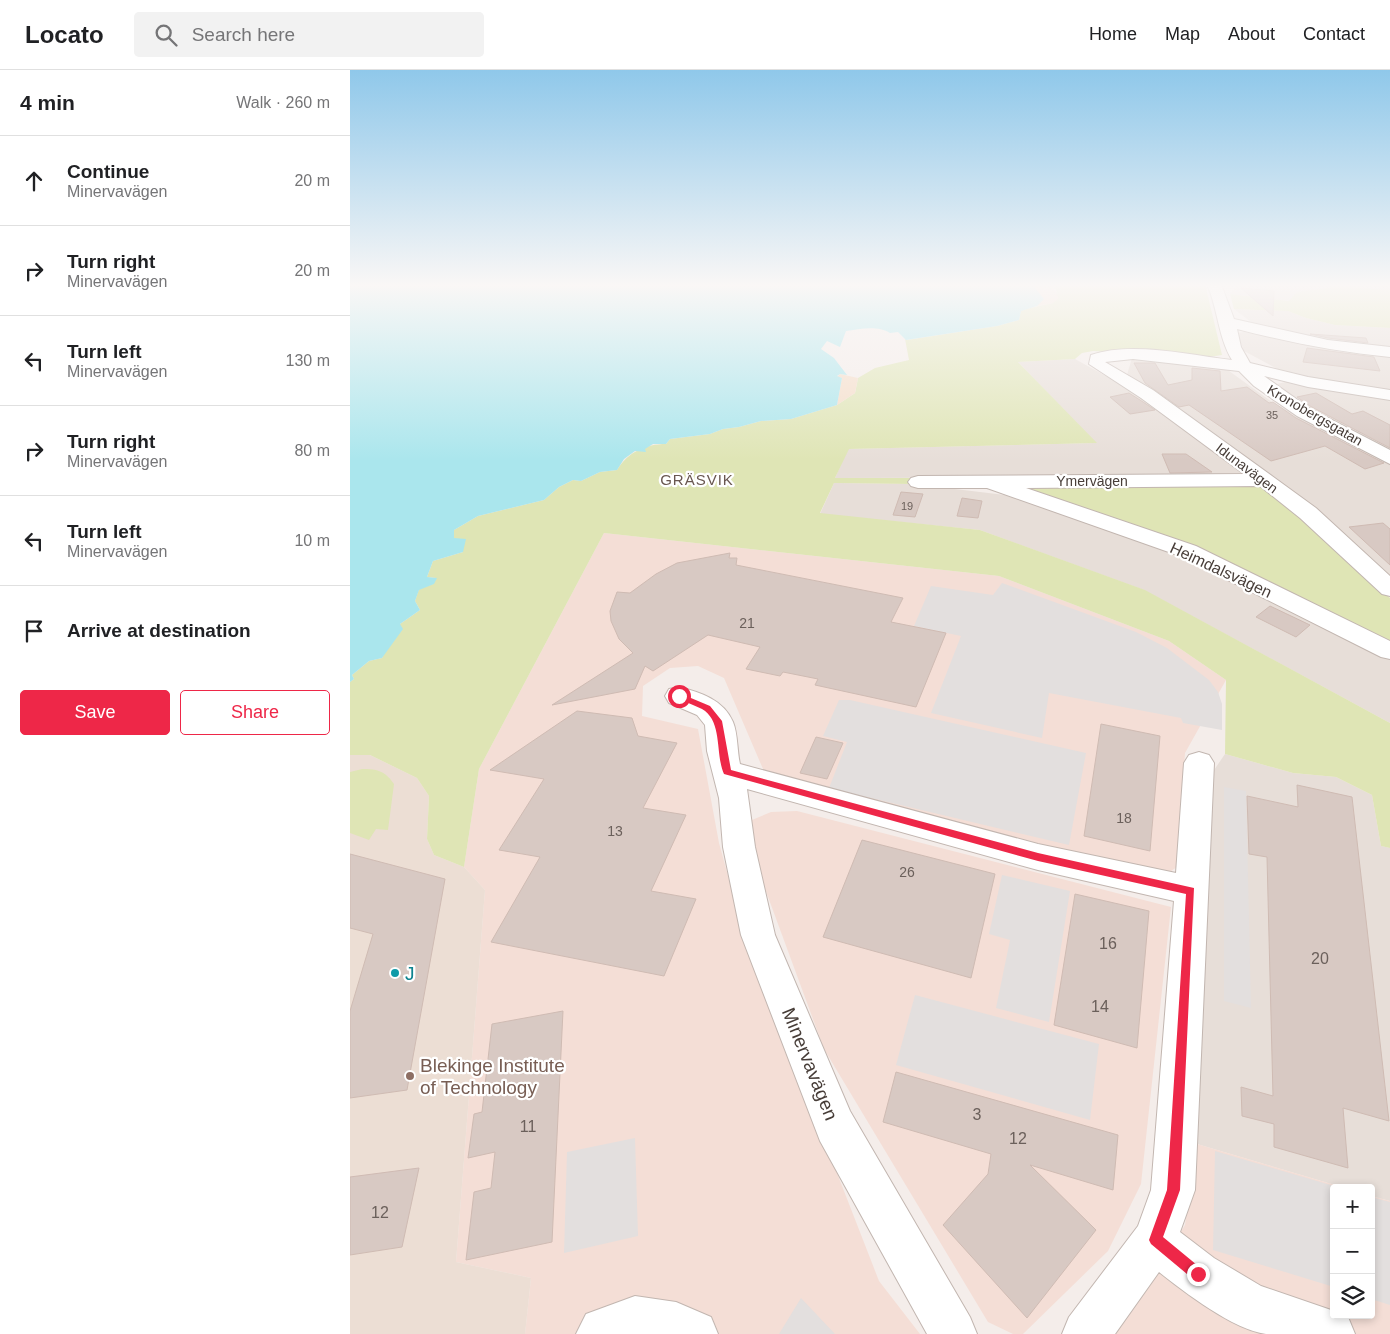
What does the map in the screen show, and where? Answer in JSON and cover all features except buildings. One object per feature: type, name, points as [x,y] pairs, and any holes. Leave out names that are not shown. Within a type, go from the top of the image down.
[{"type":"street","name":"Kronobergsgatan","points":[[1232,343],[1242,366],[1256,380],[1314,418],[1390,458]]},
{"type":"street","points":[[1312,343],[1390,352]]},
{"type":"street","name":"Idunavägen","points":[[1242,366],[1133,354],[1111,355],[1097,359],[1097,364],[1147,394],[1308,513],[1390,590]]},
{"type":"street","points":[[1242,366],[1308,382],[1390,395]]},
{"type":"street","name":"Ymervägen","points":[[918,482],[1265,480]]},
{"type":"street","name":"Heimdalsvägen","points":[[990,482],[1188,551],[1390,651]]},
{"type":"street","name":"Minervavägen","points":[[679,696],[707,708],[719,724],[722,751],[734,798],[739,847],[761,944],[835,1126],[953,1334]]},
{"type":"street","points":[[1086,1334],[1155,1240],[1173,1190],[1199,763]]},
{"type":"street","points":[[728,772],[1038,857],[1191,891]]},
{"type":"street","points":[[1155,1240],[1198,1274],[1249,1305],[1331,1334]]},
{"type":"street","points":[[600,1334],[603,1331],[635,1320],[676,1326],[694,1334]]},
{"type":"shaded area","points":[[1241,343],[1301,343],[1343,351],[1390,355],[1390,392],[1283,372],[1244,351]]},
{"type":"shaded area","points":[[1336,343],[1390,343],[1390,350],[1367,349]]},
{"type":"shaded area","points":[[1132,358],[1225,368],[1272,402],[1390,465],[1390,580],[1263,469],[1127,375]]},
{"type":"shaded area","points":[[1075,359],[1142,396],[1248,472],[1244,477],[835,478],[848,449],[1096,443],[1018,362]]},
{"type":"shaded area","points":[[1290,381],[1390,399],[1390,451],[1314,412],[1277,384]]},
{"type":"shaded area","points":[[834,483],[913,484],[1005,495],[1075,515],[1190,557],[1390,658],[1390,723],[1144,590],[980,530],[820,514]]},
{"type":"shaded area","points":[[604,533],[999,576],[1169,641],[1226,680],[1185,753],[1178,866],[1166,875],[766,776],[724,678],[698,666],[670,668],[643,686],[642,716],[698,729],[719,843],[744,934],[879,1281],[920,1334],[525,1334],[531,1278],[456,1262],[485,890],[464,867],[479,769]]},
{"type":"shaded area","points":[[1002,583],[1136,632],[1167,648],[1209,680],[1218,692],[1222,704],[1222,730],[1183,723],[1181,718],[1049,693],[1042,738],[931,713],[961,636],[914,626],[931,586],[993,595]]},
{"type":"shaded area","points":[[839,700],[850,700],[1086,753],[1069,845],[829,788],[847,742],[823,736]]},
{"type":"shaded area","points":[[1225,754],[1293,773],[1336,777],[1372,795],[1381,846],[1390,848],[1390,1201],[1375,1197],[1375,1184],[1332,1184],[1197,1144],[1210,776]]},
{"type":"shaded area","name":"Blekinge Institute of Technology","points":[[350,755],[370,755],[417,778],[429,796],[427,839],[434,855],[464,867],[485,890],[456,1262],[531,1278],[525,1334],[350,1334]]},
{"type":"shaded area","points":[[1224,787],[1246,791],[1251,1008],[1224,1001]]},
{"type":"shaded area","points":[[797,811],[1171,907],[1141,1184],[1108,1251],[1023,1334],[1013,1334],[988,1322],[824,1049],[746,837],[752,820],[771,812]]},
{"type":"shaded area","points":[[1002,875],[1070,891],[1049,1022],[996,1008],[1010,940],[989,934]]},
{"type":"shaded area","points":[[915,995],[1099,1044],[1090,1120],[896,1065]]},
{"type":"shaded area","points":[[635,1138],[638,1236],[564,1253],[567,1152]]},
{"type":"shaded area","points":[[1197,1144],[1332,1184],[1330,1184],[1330,1319],[1375,1319],[1375,1197],[1390,1201],[1390,1334],[1105,1334],[1153,1278],[1185,1225]]},
{"type":"shaded area","points":[[1215,1151],[1330,1185],[1330,1286],[1213,1250]]},
{"type":"shaded area","points":[[1375,1198],[1390,1202],[1390,1305],[1375,1300]]},
{"type":"shaded area","points":[[801,1298],[835,1334],[779,1334]]},
{"type":"green space","points":[[906,343],[1219,343],[1222,355],[1202,358],[1093,351],[1082,353],[1075,359],[1018,362],[1097,443],[849,449],[835,478],[911,478],[913,484],[834,483],[820,513],[980,530],[1145,590],[1390,723],[1390,848],[1381,846],[1372,795],[1336,777],[1293,773],[1225,754],[1226,680],[1169,641],[999,576],[604,533],[479,769],[464,867],[434,855],[427,839],[429,796],[417,778],[370,755],[350,755],[350,682],[354,679],[352,675],[369,661],[382,658],[400,624],[420,610],[415,601],[419,589],[433,584],[436,578],[427,577],[433,561],[463,552],[454,538],[454,530],[478,516],[544,500],[559,487],[573,480],[581,481],[600,472],[617,470],[626,458],[645,447],[666,444],[670,439],[710,434],[723,429],[761,421],[791,419],[837,405],[855,393],[858,378],[875,368],[909,360]]},
{"type":"green space","points":[[1037,485],[1256,485],[1268,488],[1390,598],[1390,643],[1032,493],[1030,488]]},
{"type":"green space","points":[[362,769],[381,772],[394,784],[388,830],[376,829],[369,840],[350,833],[350,772]]},
{"type":"sand","points":[[840,374],[858,378],[855,393],[837,405],[842,378],[837,377]]},
{"type":"water","points":[[350,343],[826,343],[821,349],[834,358],[847,375],[840,374],[837,376],[842,378],[837,405],[791,419],[761,421],[723,429],[710,434],[670,439],[666,444],[653,444],[645,449],[646,452],[635,451],[624,459],[617,470],[600,472],[581,481],[573,480],[559,487],[544,500],[478,516],[454,530],[454,538],[466,539],[463,552],[433,561],[427,577],[437,578],[434,584],[419,590],[415,601],[420,610],[400,624],[403,629],[382,658],[369,661],[352,675],[354,679],[350,682]]},
{"type":"water","points":[[831,343],[842,343],[840,347]]},
{"type":"place","name":"J","points":[[395,973]]},
{"type":"place","name":"Blekinge Institute of Technology","points":[[410,1076]]},
{"type":"district","name":"GRÄSVIK","points":[[697,479]]},
{"type":"route","points":[[679,696],[707,708],[719,724],[722,751],[728,772],[1038,857],[1191,891],[1173,1190],[1155,1240],[1198,1274]]}]
